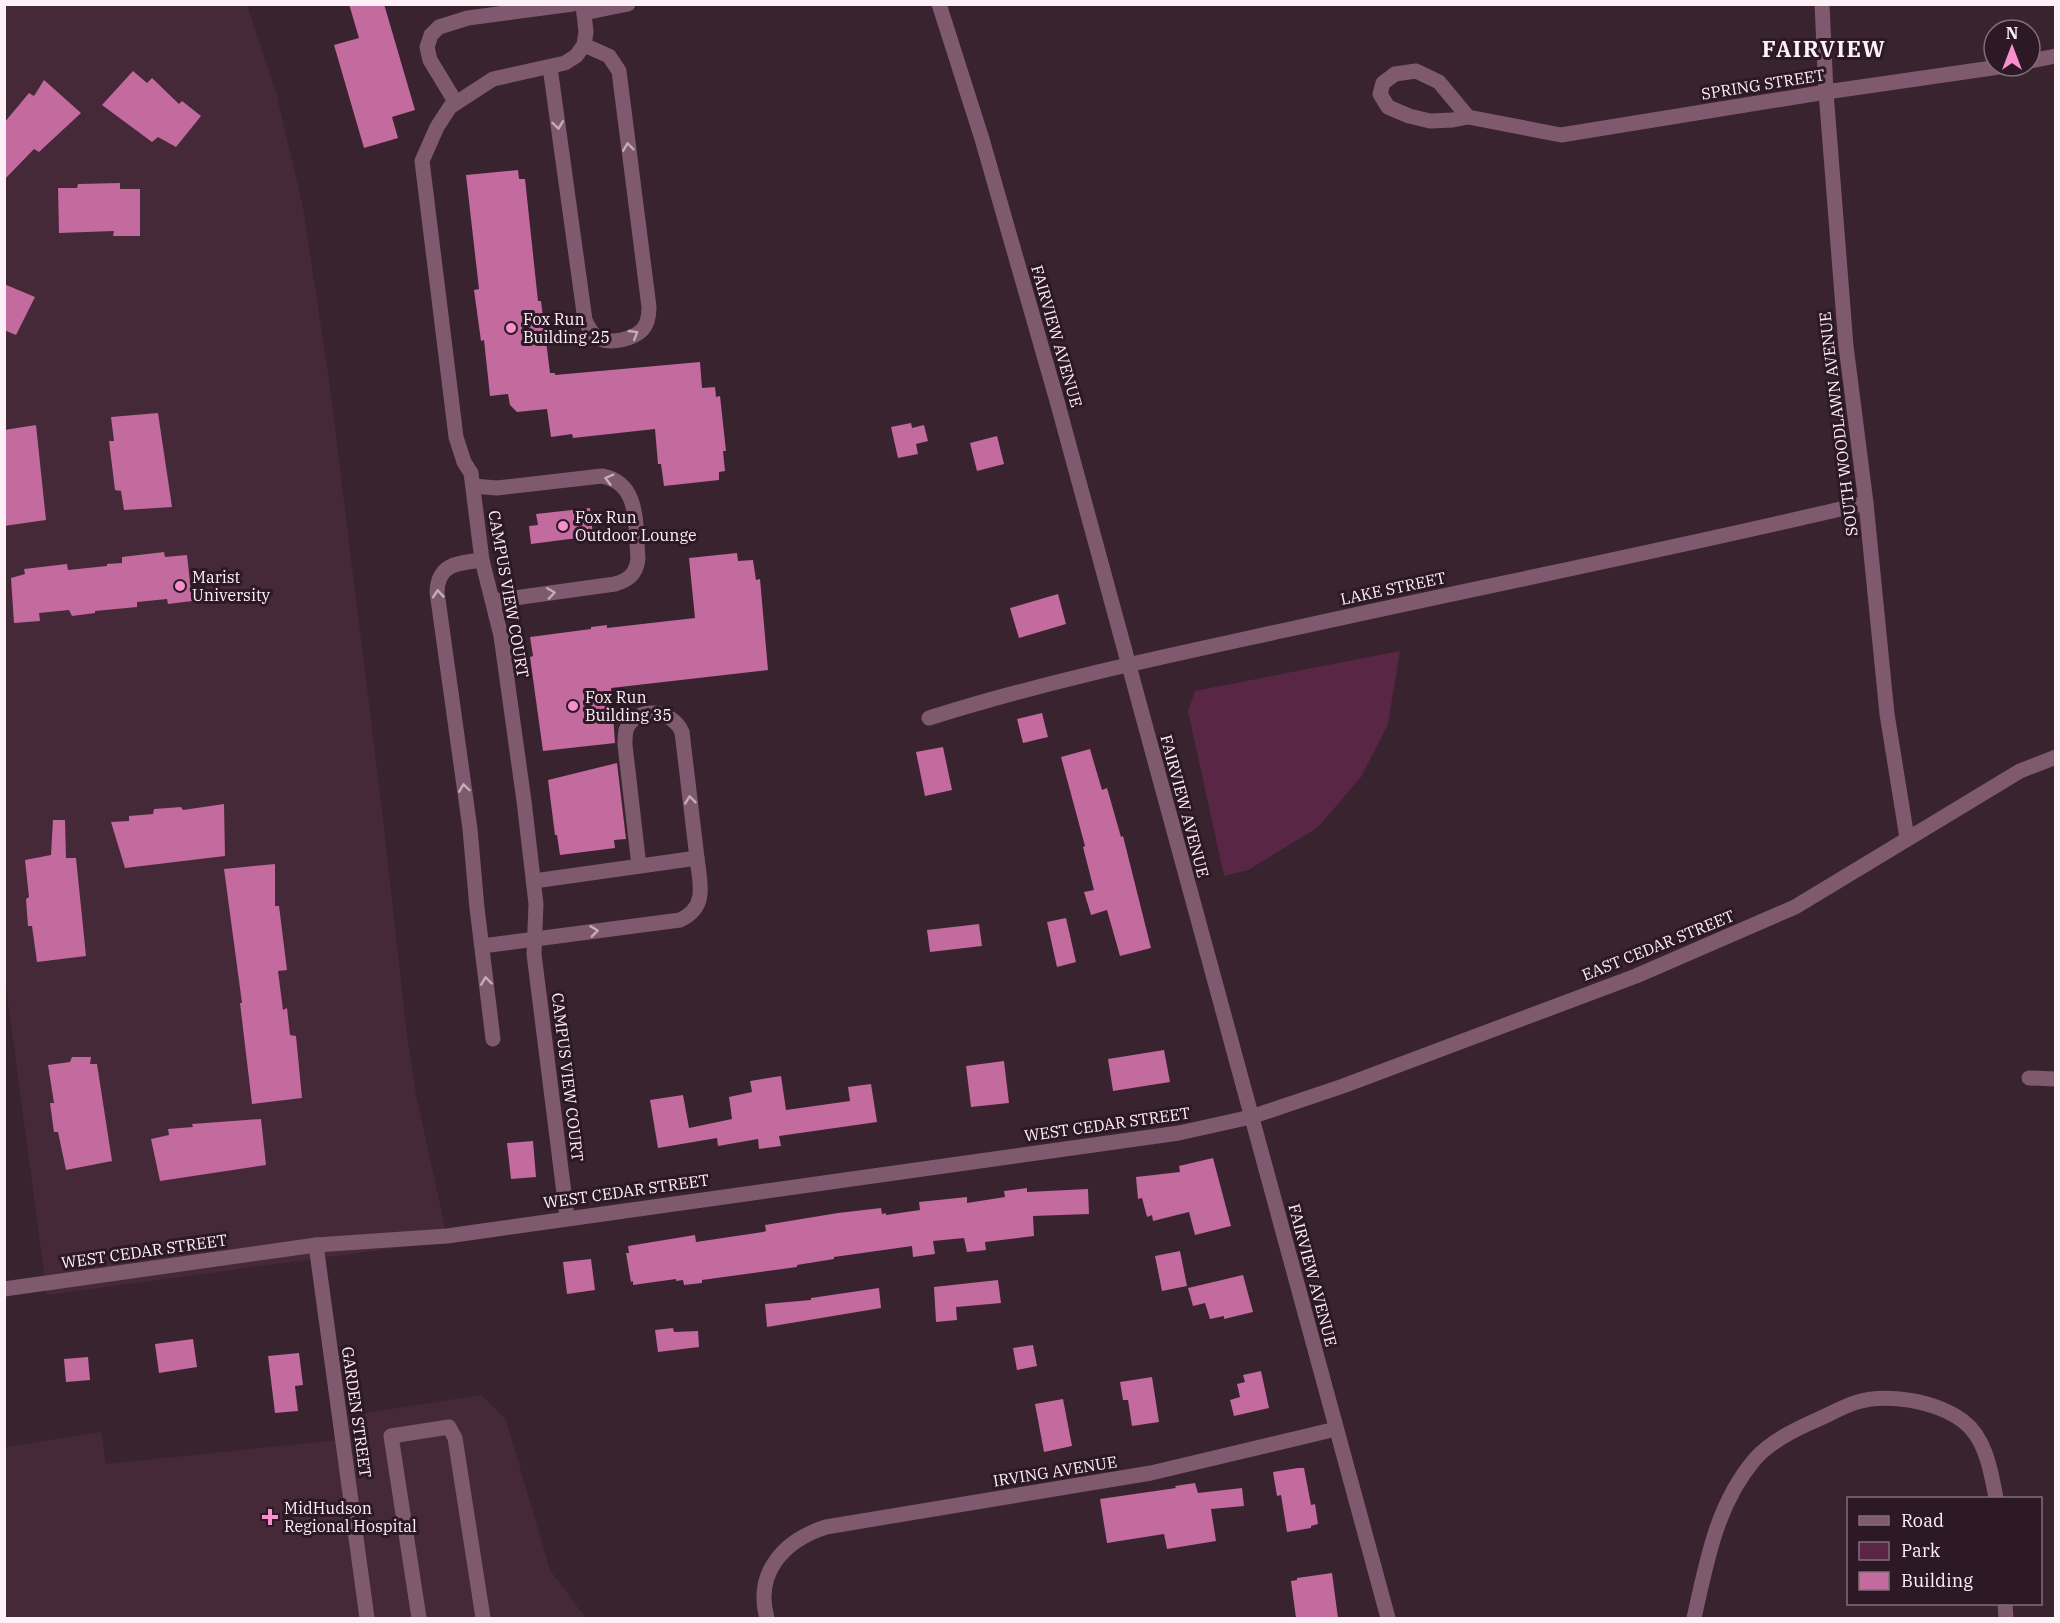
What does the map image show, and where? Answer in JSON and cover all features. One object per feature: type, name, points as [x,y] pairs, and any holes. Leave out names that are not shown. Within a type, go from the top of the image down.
[{"type":"street","points":[[456,103],[430,60],[427,47],[431,35],[439,27],[468,18],[534,7],[628,4]]},
{"type":"street","name":"FAIRVIEW AVENUE","points":[[939,4],[982,140],[1057,400],[1388,1618]]},
{"type":"street","name":"SOUTH WOODLAWN AVENUE","points":[[1822,4],[1826,92],[1846,346],[1866,503],[1887,714],[1907,838]]},
{"type":"street","points":[[550,67],[585,320],[590,331],[601,339],[614,341],[630,338],[642,330],[648,318],[649,307],[619,71],[609,56],[584,45],[586,32],[580,7]]},
{"type":"street","name":"CAMPUS VIEW COURT","points":[[567,1217],[534,954],[536,904],[534,881],[503,648],[482,560],[471,473],[464,462],[456,437],[422,161],[437,127],[450,107],[493,79],[565,63],[576,56],[584,45]]},
{"type":"street","name":"SPRING STREET","points":[[1468,117],[1561,135],[1982,69]]},
{"type":"street","points":[[1416,71],[1439,82],[1468,117],[1430,121],[1409,116],[1388,107],[1380,94],[1383,83],[1395,74],[1416,71]]},
{"type":"street","points":[[473,486],[497,488],[602,476],[621,483],[628,491],[632,502],[638,559],[637,567],[625,581],[493,601]]},
{"type":"street","name":"LAKE STREET","points":[[929,718],[1002,696],[1127,664],[1735,534],[1866,503]]},
{"type":"street","points":[[482,560],[456,564],[447,568],[440,576],[437,592],[470,829],[493,1040]]},
{"type":"street","points":[[482,946],[680,920],[690,915],[697,907],[700,898],[697,858],[682,732],[678,723],[671,717],[661,714],[639,715],[631,722],[626,732],[625,745],[639,866]]},
{"type":"street","name":"EAST CEDAR STREET","points":[[1251,1117],[1343,1086],[1646,971],[1795,907],[2020,771],[2055,757]]},
{"type":"street","points":[[534,881],[697,858]]},
{"type":"street","points":[[2029,1078],[2055,1079]]},
{"type":"street","name":"WEST CEDAR STREET","points":[[4,1289],[316,1245],[447,1236],[567,1217],[1179,1133],[1251,1117]]},
{"type":"street","name":"GARDEN STREET","points":[[316,1245],[367,1618]]},
{"type":"street","points":[[1694,1618],[1714,1532],[1743,1475],[1757,1457],[1792,1431],[1855,1402],[1888,1398],[1928,1403],[1964,1421],[1980,1440],[1996,1497]]},
{"type":"street","points":[[419,1618],[391,1436],[449,1427],[455,1438],[483,1618]]},
{"type":"street","name":"IRVING AVENUE","points":[[767,1618],[764,1609],[764,1586],[770,1568],[790,1544],[807,1533],[826,1527],[1151,1473],[1336,1429]]},
{"type":"shaded area","name":"Marist University","points":[[4,5],[247,5],[277,96],[303,207],[329,380],[380,793],[407,1035],[416,1094],[448,1241],[47,1295],[4,972]]},
{"type":"shaded area","name":"MidHudson Regional Hospital","points":[[481,1395],[506,1420],[550,1570],[586,1618],[5,1618],[5,1447],[101,1432],[106,1464],[348,1439],[346,1416]]},
{"type":"green space","points":[[1400,651],[1388,724],[1361,777],[1317,828],[1248,870],[1224,876],[1188,711],[1195,691]]},
{"type":"building","points":[[349,4],[384,4],[415,110],[392,117],[398,138],[364,148],[334,45],[359,38]]},
{"type":"building","points":[[133,71],[147,83],[152,78],[179,104],[182,101],[201,116],[176,147],[158,137],[152,142],[102,105]]},
{"type":"building","points":[[44,80],[81,113],[39,152],[34,149],[4,180],[4,123],[29,93],[34,96]]},
{"type":"building","name":"Fox Run Building 25","points":[[518,170],[519,179],[525,179],[538,301],[541,301],[550,373],[555,373],[555,375],[700,362],[702,388],[715,387],[716,397],[720,396],[726,451],[723,451],[725,471],[719,472],[719,480],[664,486],[661,464],[658,464],[655,429],[573,438],[572,434],[551,437],[547,409],[517,412],[510,405],[508,394],[490,396],[484,340],[481,341],[474,290],[479,289],[466,175]]},
{"type":"building","points":[[120,183],[120,189],[140,189],[140,236],[113,236],[114,231],[59,233],[58,188],[77,188],[78,184]]},
{"type":"building","points":[[4,284],[35,297],[16,335],[4,330]]},
{"type":"building","points":[[158,413],[172,507],[124,510],[121,491],[115,490],[109,441],[114,441],[111,417]]},
{"type":"building","points":[[911,423],[912,428],[924,425],[928,441],[916,444],[918,454],[898,458],[891,427]]},
{"type":"building","points":[[36,425],[46,520],[4,526],[4,430]]},
{"type":"building","points":[[997,436],[1004,464],[977,471],[970,443]]},
{"type":"building","name":"Fox Run Outdoor Lounge","points":[[590,508],[593,536],[531,544],[529,526],[538,525],[536,514]]},
{"type":"building","points":[[164,552],[165,557],[187,555],[192,601],[168,604],[167,599],[137,602],[137,607],[72,616],[69,610],[39,613],[40,621],[14,623],[11,578],[25,574],[24,569],[67,564],[68,570],[107,566],[107,564],[122,563],[122,557]]},
{"type":"building","name":"Fox Run Building 35","points":[[737,553],[738,561],[753,560],[756,580],[760,579],[768,670],[611,688],[615,743],[543,751],[530,657],[533,656],[530,637],[607,625],[607,628],[695,618],[689,558]]},
{"type":"building","points":[[1058,594],[1066,624],[1019,638],[1010,608]]},
{"type":"building","points":[[1042,713],[1048,737],[1023,743],[1017,719]]},
{"type":"building","points":[[943,747],[952,790],[925,796],[916,752]]},
{"type":"building","points":[[1090,749],[1102,790],[1107,788],[1121,837],[1123,836],[1151,948],[1120,956],[1107,910],[1091,915],[1084,892],[1094,890],[1083,847],[1085,846],[1061,757]]},
{"type":"building","points":[[617,763],[626,839],[614,840],[615,848],[560,855],[548,780]]},
{"type":"building","points":[[224,804],[225,856],[125,868],[111,822],[129,821],[129,816],[153,814],[154,809],[181,807],[183,810]]},
{"type":"building","points":[[53,820],[65,820],[66,858],[76,858],[86,956],[37,962],[32,926],[28,926],[26,899],[29,897],[25,860],[51,855]]},
{"type":"building","points":[[275,864],[275,906],[279,906],[287,970],[278,971],[283,1010],[287,1008],[290,1035],[296,1036],[302,1098],[252,1104],[240,1003],[242,1003],[224,869]]},
{"type":"building","points":[[1066,918],[1076,962],[1057,967],[1047,922]]},
{"type":"building","points":[[979,924],[982,946],[930,952],[927,930]]},
{"type":"building","points":[[1164,1050],[1170,1082],[1113,1091],[1108,1059]]},
{"type":"building","points":[[72,1057],[91,1057],[90,1064],[97,1064],[112,1161],[66,1170],[58,1132],[54,1132],[50,1103],[54,1103],[48,1065],[70,1062]]},
{"type":"building","points":[[1004,1061],[1009,1103],[971,1107],[966,1066]]},
{"type":"building","points":[[781,1076],[786,1110],[850,1101],[848,1087],[871,1084],[877,1122],[779,1136],[781,1146],[759,1149],[758,1139],[718,1146],[717,1138],[658,1148],[650,1100],[683,1095],[689,1128],[732,1119],[729,1097],[752,1092],[750,1081]]},
{"type":"building","points":[[261,1119],[266,1165],[160,1181],[151,1139],[169,1135],[168,1129],[193,1127],[192,1124]]},
{"type":"building","points":[[533,1141],[536,1177],[511,1179],[507,1143]]},
{"type":"building","points":[[1213,1158],[1231,1226],[1195,1235],[1189,1212],[1153,1221],[1152,1215],[1147,1217],[1142,1198],[1138,1199],[1136,1177],[1180,1172],[1179,1166]]},
{"type":"building","points":[[1027,1188],[1027,1192],[1088,1189],[1089,1214],[1033,1216],[1034,1236],[985,1242],[986,1250],[967,1252],[964,1238],[933,1241],[935,1254],[913,1257],[912,1246],[834,1257],[834,1259],[797,1265],[797,1267],[702,1280],[702,1283],[684,1285],[683,1280],[676,1281],[676,1279],[633,1285],[633,1281],[631,1282],[626,1253],[629,1253],[628,1246],[695,1235],[696,1242],[763,1232],[766,1231],[765,1225],[838,1213],[881,1208],[882,1214],[886,1213],[886,1215],[920,1210],[919,1202],[967,1197],[967,1203],[1005,1197],[1004,1191]]},
{"type":"building","points":[[1180,1251],[1187,1286],[1162,1291],[1155,1256]]},
{"type":"building","points":[[591,1259],[595,1290],[567,1294],[563,1262]]},
{"type":"building","points":[[1243,1275],[1253,1312],[1224,1319],[1224,1316],[1210,1319],[1205,1303],[1193,1306],[1188,1288]]},
{"type":"building","points":[[998,1280],[1001,1303],[956,1307],[957,1320],[936,1322],[934,1287]]},
{"type":"building","points":[[879,1288],[881,1308],[767,1327],[765,1304],[811,1300],[811,1298]]},
{"type":"building","points":[[673,1328],[674,1332],[698,1331],[699,1347],[658,1352],[655,1330]]},
{"type":"building","points":[[193,1339],[197,1367],[159,1373],[155,1344]]},
{"type":"building","points":[[1033,1345],[1037,1366],[1017,1370],[1013,1348]]},
{"type":"building","points":[[299,1353],[303,1385],[295,1386],[298,1411],[275,1413],[268,1356]]},
{"type":"building","points":[[88,1357],[90,1380],[66,1382],[64,1359]]},
{"type":"building","points":[[1261,1371],[1269,1408],[1234,1416],[1230,1400],[1240,1397],[1237,1384],[1245,1382],[1243,1375]]},
{"type":"building","points":[[1152,1377],[1159,1422],[1132,1426],[1128,1400],[1123,1400],[1120,1382]]},
{"type":"building","points":[[1063,1399],[1072,1446],[1044,1452],[1035,1404]]},
{"type":"building","points":[[1304,1468],[1311,1505],[1315,1504],[1318,1524],[1311,1528],[1287,1532],[1281,1495],[1277,1496],[1273,1472]]},
{"type":"building","points":[[1195,1483],[1198,1493],[1242,1488],[1244,1506],[1211,1509],[1216,1541],[1167,1549],[1164,1534],[1107,1543],[1100,1499]]},
{"type":"building","points":[[1332,1573],[1338,1618],[1296,1618],[1291,1581]]},
{"type":"place","name":"Fox Run Building 25","points":[[511,328]]},
{"type":"place","name":"Fox Run Outdoor Lounge","points":[[563,526]]},
{"type":"place","name":"Marist University","points":[[180,586]]},
{"type":"place","name":"Fox Run Building 35","points":[[573,706]]},
{"type":"place","name":"MidHudson Regional Hospital","points":[[270,1517]]},
{"type":"district","name":"FAIRVIEW","points":[[1824,48]]}]
